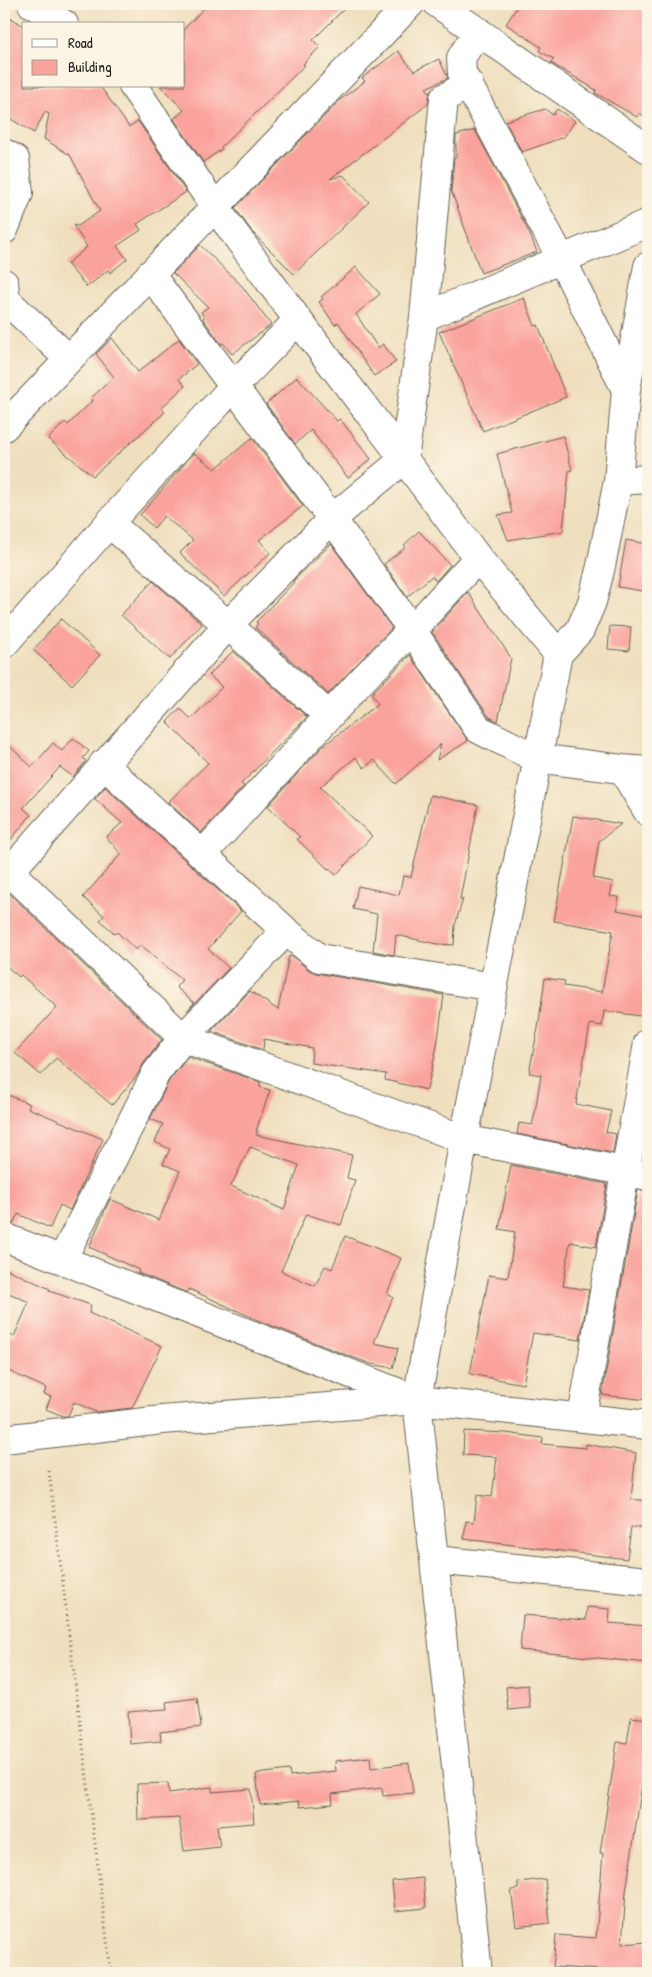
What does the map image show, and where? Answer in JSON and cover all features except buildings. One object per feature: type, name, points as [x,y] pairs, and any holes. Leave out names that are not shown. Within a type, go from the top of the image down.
[{"type":"street","points":[[32,4],[61,22]]},
{"type":"street","points":[[4,427],[410,4]]},
{"type":"street","points":[[438,4],[648,149]]},
{"type":"street","points":[[478,32],[461,58],[462,73],[562,260],[626,390]]},
{"type":"street","points":[[469,84],[444,98],[424,316],[404,459],[332,519],[228,624],[7,875],[183,1038],[464,1139],[636,1174]]},
{"type":"street","points":[[134,88],[214,207],[298,320],[478,558],[558,654]]},
{"type":"street","points":[[4,153],[15,159],[19,193],[4,230]]},
{"type":"street","points":[[424,316],[648,223]]},
{"type":"street","points":[[478,1973],[418,1400],[464,1139],[536,758],[558,654],[580,630],[592,602],[618,481],[626,390],[648,266]]},
{"type":"street","points":[[150,274],[332,519],[412,630],[478,729],[536,758],[635,770],[648,812]]},
{"type":"street","points":[[4,283],[6,300],[69,359]]},
{"type":"street","points":[[4,644],[108,523],[234,386],[298,320]]},
{"type":"street","points":[[618,481],[648,479]]},
{"type":"street","points":[[108,523],[228,624],[329,716]]},
{"type":"street","points":[[202,855],[363,679],[412,630],[478,558]]},
{"type":"street","points":[[103,764],[286,931],[319,958],[493,987]]},
{"type":"street","points":[[62,1260],[156,1073],[183,1038],[286,931]]},
{"type":"street","points":[[582,1417],[636,1174],[648,1043]]},
{"type":"street","points":[[4,1237],[418,1400]]},
{"type":"street","points":[[4,1438],[162,1420],[418,1400],[648,1425]]},
{"type":"street","points":[[434,1560],[648,1581]]},
{"type":"path","points":[[49,1471],[111,1973]]}]
